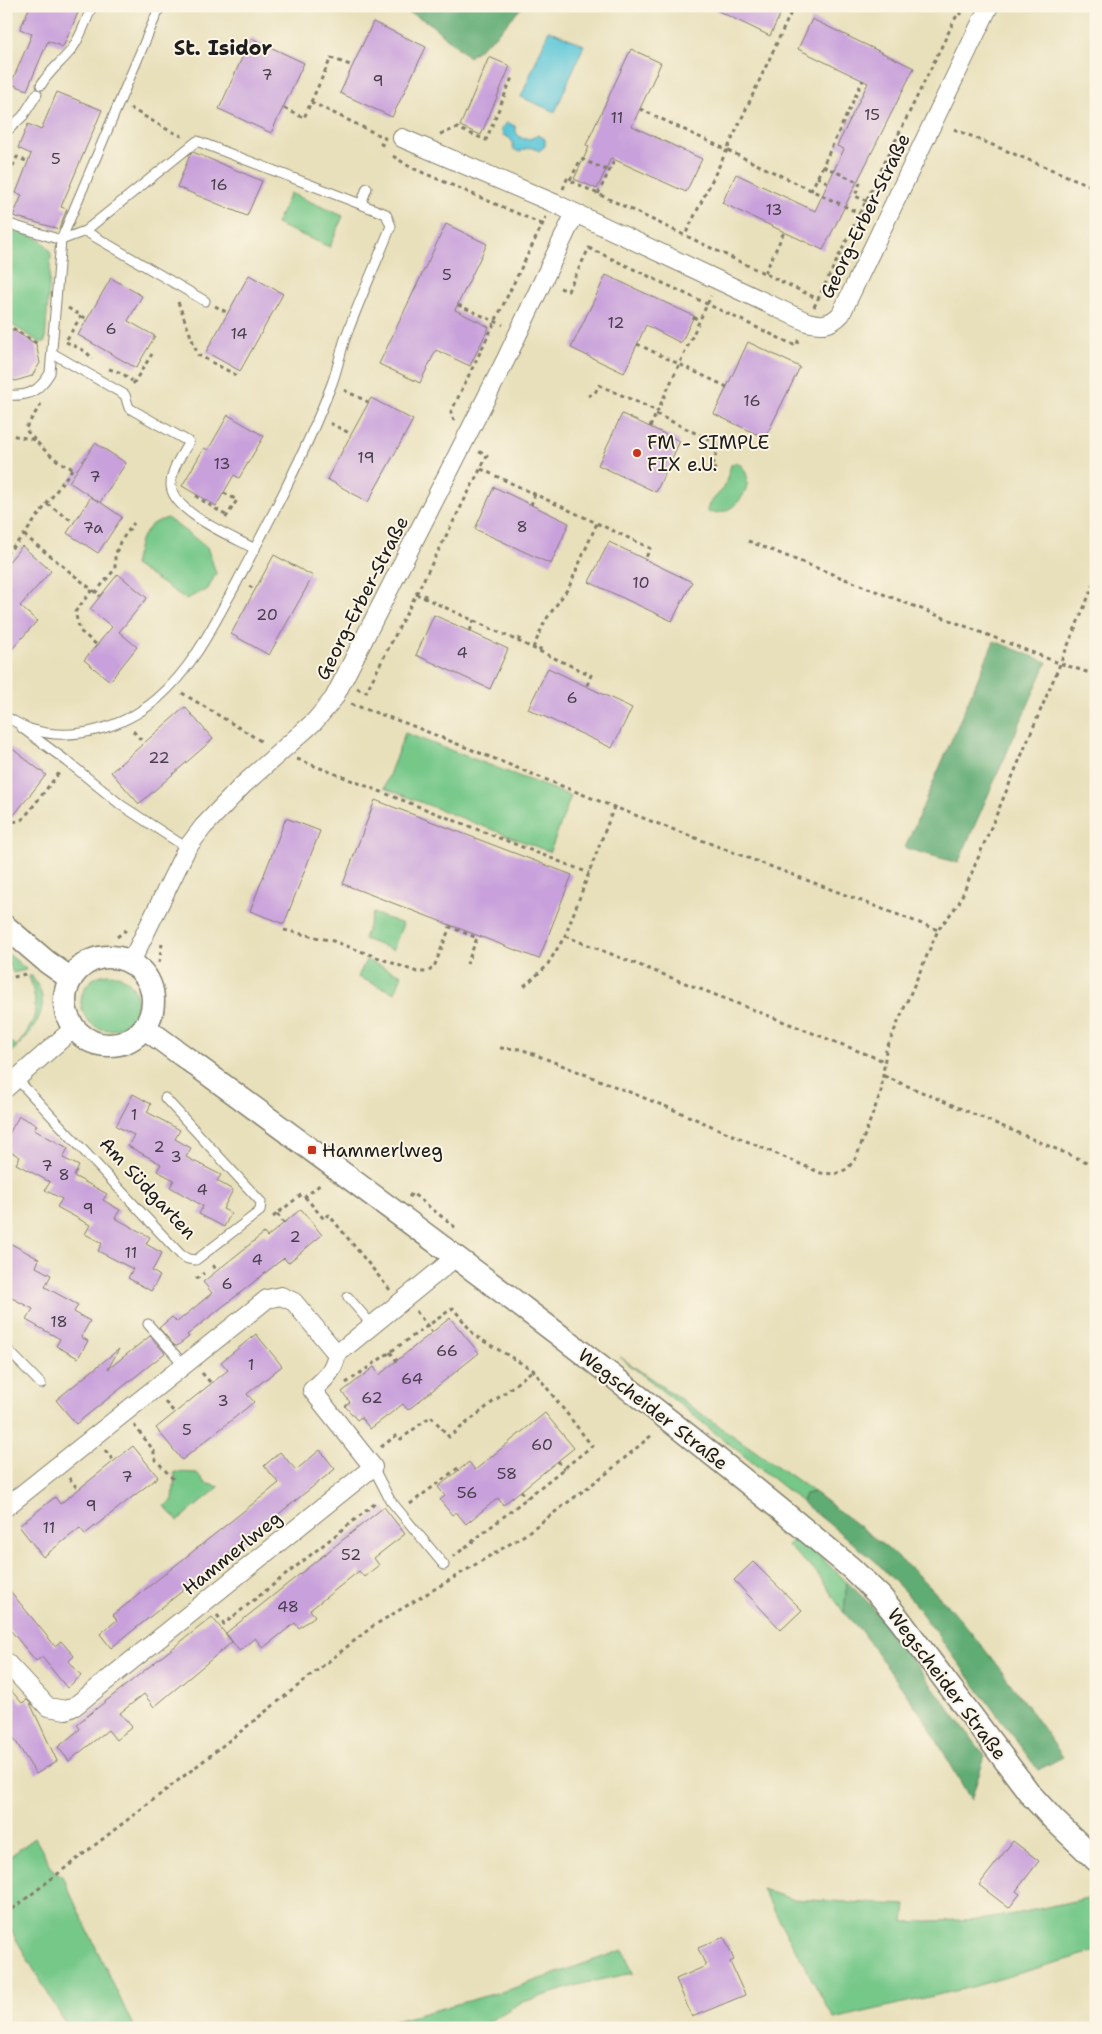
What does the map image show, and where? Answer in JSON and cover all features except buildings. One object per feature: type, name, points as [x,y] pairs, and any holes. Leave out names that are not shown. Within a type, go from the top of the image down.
[{"type":"street","name":"Georg-Erber-Straße","points":[[395,142],[428,148],[556,204],[807,322],[819,325],[828,324],[842,314],[989,6]]},
{"type":"street","name":"Georg-Erber-Straße","points":[[131,962],[187,848],[203,827],[229,799],[279,752],[339,700],[519,332],[575,213]]},
{"type":"street","points":[[6,927],[47,962],[71,979]]},
{"type":"street","points":[[101,958],[120,958],[131,962],[148,978],[152,989],[153,1010],[145,1028],[128,1042],[103,1046],[90,1042],[74,1028],[68,1018],[65,1007],[66,988],[79,968],[89,961],[101,958]]},
{"type":"street","name":"Am Südgarten","points":[[11,1083],[74,1028]]},
{"type":"street","name":"Wegscheider Straße","points":[[145,1028],[456,1258],[670,1422],[851,1568],[881,1597],[1031,1795],[1059,1826],[1096,1860]]},
{"type":"street","points":[[370,1463],[312,1390],[325,1380],[333,1368],[337,1354],[456,1258]]},
{"type":"street","points":[[6,1507],[191,1367],[267,1299],[274,1296],[288,1298],[294,1302],[337,1354]]},
{"type":"street","name":"Hammerlweg","points":[[6,1662],[48,1707],[66,1710],[75,1706],[206,1601],[370,1463]]},
{"type":"lane","points":[[41,85],[46,76],[78,40],[92,6]]},
{"type":"lane","points":[[6,396],[30,394],[42,385],[50,372],[61,240],[160,6]]},
{"type":"lane","points":[[6,132],[23,116],[37,94]]},
{"type":"lane","points":[[6,223],[61,240],[85,231],[197,141],[386,214],[391,226],[346,338],[332,384],[318,417],[255,549],[191,662],[171,686],[156,700],[124,722],[83,733],[59,733],[31,729],[6,717]]},
{"type":"lane","points":[[361,204],[367,188]]},
{"type":"lane","points":[[85,231],[205,301]]},
{"type":"lane","points":[[52,353],[125,395],[129,408],[189,442],[174,468],[171,486],[174,497],[182,507],[255,549]]},
{"type":"lane","points":[[6,717],[68,762],[121,805],[187,848]]},
{"type":"lane","name":"Am Südgarten","points":[[11,1083],[181,1255],[188,1259],[196,1260],[260,1211],[261,1202],[165,1098]]},
{"type":"lane","points":[[348,1298],[372,1326]]},
{"type":"lane","points":[[148,1324],[191,1367]]},
{"type":"lane","points":[[6,1348],[41,1384]]},
{"type":"lane","points":[[370,1463],[400,1512],[444,1565]]},
{"type":"path","points":[[686,235],[794,6]]},
{"type":"path","points":[[391,154],[410,167],[565,236],[796,346],[958,13],[980,23]]},
{"type":"path","points":[[284,108],[304,118],[331,58],[353,66]]},
{"type":"path","points":[[428,148],[432,138],[457,128],[486,140],[513,75]]},
{"type":"path","points":[[811,191],[862,80]]},
{"type":"path","points":[[119,101],[170,131],[197,141]]},
{"type":"path","points":[[311,102],[385,138],[381,144],[395,142]]},
{"type":"path","points":[[640,109],[860,214]]},
{"type":"path","points":[[954,130],[1096,188]]},
{"type":"path","points":[[6,181],[17,158],[28,162]]},
{"type":"path","points":[[556,204],[567,179],[570,180],[581,159],[609,172]]},
{"type":"path","points":[[598,194],[615,159]]},
{"type":"path","points":[[823,166],[860,183],[855,196],[867,201]]},
{"type":"path","points":[[817,177],[829,183]]},
{"type":"path","points":[[570,180],[818,299]]},
{"type":"path","points":[[765,273],[784,232]]},
{"type":"path","points":[[555,286],[568,292],[589,248]]},
{"type":"path","points":[[650,427],[718,279]]},
{"type":"path","points":[[176,284],[173,289],[198,355],[236,375]]},
{"type":"path","points":[[458,305],[519,332]]},
{"type":"path","points":[[72,310],[87,319]]},
{"type":"path","points":[[693,317],[700,320]]},
{"type":"path","points":[[6,324],[52,353]]},
{"type":"path","points":[[66,342],[85,351],[96,361]]},
{"type":"path","points":[[637,344],[727,387]]},
{"type":"path","points":[[125,395],[152,354]]},
{"type":"path","points":[[108,368],[122,373],[134,383]]},
{"type":"path","points":[[332,384],[368,402]]},
{"type":"path","points":[[588,396],[595,393],[600,384],[720,445],[713,462],[716,465],[712,475]]},
{"type":"path","points":[[6,554],[24,535],[75,469],[64,466],[48,454],[26,430],[45,397]]},
{"type":"path","points":[[318,417],[351,434]]},
{"type":"path","points":[[6,434],[35,440]]},
{"type":"path","points":[[480,444],[476,450],[487,456],[366,692],[352,686],[339,700],[408,724],[614,807],[938,930]]},
{"type":"path","points":[[488,472],[490,467]]},
{"type":"path","points":[[481,469],[650,548],[645,560]]},
{"type":"path","points":[[219,529],[237,500],[224,493]]},
{"type":"path","points":[[531,505],[535,494]]},
{"type":"path","points":[[198,495],[197,497],[227,516]]},
{"type":"path","points":[[47,504],[74,522]]},
{"type":"path","points":[[579,515],[582,509]]},
{"type":"path","points":[[533,648],[545,621],[569,587],[598,524],[603,518]]},
{"type":"path","points":[[96,593],[115,569],[115,556],[120,542],[134,523]]},
{"type":"path","points":[[24,535],[100,596]]},
{"type":"path","points":[[748,541],[1059,663],[1096,675]]},
{"type":"path","points":[[500,1048],[521,1049],[672,1109],[821,1172],[835,1174],[847,1169],[856,1158],[881,1092],[886,1050],[938,930],[959,903],[1096,578]]},
{"type":"path","points":[[92,590],[75,612],[80,630],[97,644]]},
{"type":"path","points":[[424,598],[427,591]]},
{"type":"path","points":[[416,594],[590,675],[587,686]]},
{"type":"path","points":[[470,631],[474,620]]},
{"type":"path","points":[[518,641],[522,634]]},
{"type":"path","points":[[540,651],[543,644]]},
{"type":"path","points":[[171,686],[279,752]]},
{"type":"path","points":[[300,751],[294,758],[589,873]]},
{"type":"path","points":[[6,818],[14,822],[24,818],[68,762]]},
{"type":"path","points":[[524,986],[546,967],[565,936],[614,807]]},
{"type":"path","points":[[284,930],[333,941],[417,972],[428,972],[434,967],[450,927],[477,938],[467,964]]},
{"type":"path","points":[[565,936],[884,1061]]},
{"type":"path","points":[[159,963],[162,941]]},
{"type":"path","points":[[6,979],[32,972]]},
{"type":"path","points":[[884,1076],[1096,1166]]},
{"type":"path","points":[[305,1197],[324,1219],[329,1216],[393,1293]]},
{"type":"path","points":[[277,1214],[284,1223]]},
{"type":"path","points":[[213,1265],[217,1271]]},
{"type":"path","points":[[345,1383],[453,1308],[475,1336],[533,1370],[592,1446],[444,1565]]},
{"type":"path","points":[[390,1352],[397,1361]]},
{"type":"path","points":[[191,1367],[212,1383]]},
{"type":"path","points":[[370,1463],[397,1435],[401,1439],[431,1416],[449,1437],[533,1370]]},
{"type":"path","points":[[352,1378],[355,1382]]},
{"type":"path","points":[[163,1399],[174,1413]]},
{"type":"path","points":[[6,1914],[373,1626],[523,1536],[608,1473],[642,1441],[670,1422]]},
{"type":"path","points":[[133,1423],[154,1451],[154,1458],[174,1480]]},
{"type":"path","points":[[102,1448],[114,1462]]},
{"type":"path","points":[[558,1461],[564,1469]]},
{"type":"path","points":[[400,1512],[458,1468]]},
{"type":"path","points":[[67,1476],[78,1489]]},
{"type":"path","points":[[521,1491],[527,1498]]},
{"type":"path","points":[[206,1601],[224,1624],[387,1493]]},
{"type":"green space","points":[[396,6],[523,6],[495,36],[469,57],[428,22]]},
{"type":"green space","points":[[290,193],[343,216],[330,247],[276,224]]},
{"type":"green space","points":[[6,228],[33,236],[49,249],[51,256],[45,342],[39,342],[6,321]]},
{"type":"green space","points":[[737,462],[744,470],[747,478],[746,488],[742,496],[728,510],[718,513],[708,512],[709,504],[724,488],[731,465]]},
{"type":"green space","points":[[167,518],[207,547],[216,573],[208,589],[186,599],[134,565],[140,540],[152,524]]},
{"type":"green space","points":[[994,641],[1047,662],[958,863],[905,848]]},
{"type":"green space","points":[[405,733],[571,796],[550,852],[384,788]]},
{"type":"green space","points":[[373,913],[403,924],[393,950],[364,939]]},
{"type":"green space","points":[[6,952],[26,970],[13,973],[6,958]]},
{"type":"green space","points":[[366,960],[402,975],[395,993],[358,977]]},
{"type":"green space","points":[[103,974],[115,974],[125,978],[133,986],[137,1002],[133,1018],[125,1026],[115,1030],[103,1030],[93,1026],[85,1018],[81,1008],[81,996],[85,986],[93,978]]},
{"type":"green space","points":[[29,976],[32,976],[41,994],[42,1005],[40,1014],[32,1030],[19,1045],[6,1055],[6,1041],[8,1040],[17,1046],[33,1020],[35,1005]]},
{"type":"green space","points":[[620,1357],[814,1492],[805,1494],[802,1502]]},
{"type":"green space","points":[[175,1472],[197,1473],[205,1483],[219,1487],[178,1521],[165,1506],[173,1500]]},
{"type":"green space","points":[[814,1492],[889,1550],[918,1575],[950,1608],[984,1649],[1063,1757],[1038,1770],[908,1595],[875,1561],[802,1502],[805,1494]]},
{"type":"green space","points":[[792,1541],[804,1542],[847,1582],[844,1613],[817,1573],[787,1545]]},
{"type":"green space","points":[[847,1582],[871,1605],[985,1756],[971,1800],[925,1720],[861,1631],[844,1613]]},
{"type":"green space","points":[[35,1838],[53,1870],[62,1876],[134,2028],[68,2028],[6,1922],[6,1859]]},
{"type":"green space","points":[[762,1889],[791,1899],[906,1905],[904,1922],[985,1919],[1096,1896],[1096,1951],[972,1987],[834,2019]]},
{"type":"green space","points":[[623,1950],[633,1973],[581,1984],[520,2003],[478,2028],[370,2028],[511,1989]]},
{"type":"water","points":[[549,30],[584,45],[555,112],[521,97]]},
{"type":"water","points":[[507,123],[515,126],[520,137],[530,139],[538,135],[545,139],[545,146],[539,151],[527,148],[520,152],[513,149],[513,143],[508,137],[503,135],[501,128]]},
{"type":"place","name":"FM - SIMPLE FIX e.U.","points":[[637,453]]},
{"type":"place","name":"Hammerlweg","points":[[312,1150]]},
{"type":"district","name":"St. Isidor","points":[[223,48]]}]
